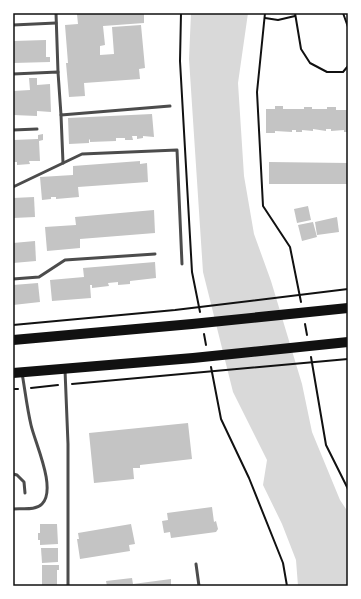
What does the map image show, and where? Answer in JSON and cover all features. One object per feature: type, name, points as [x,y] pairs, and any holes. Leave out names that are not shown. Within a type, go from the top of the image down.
[{"type":"main road","points":[[13,340],[348,308]]},
{"type":"main road","points":[[17,373],[193,358],[348,342]]},
{"type":"lane","points":[[56,13],[63,163]]},
{"type":"lane","points":[[13,25],[56,23]]},
{"type":"lane","points":[[13,74],[58,72]]},
{"type":"lane","points":[[61,115],[170,106]]},
{"type":"lane","points":[[13,130],[37,128]]},
{"type":"lane","points":[[13,186],[82,154],[177,150],[182,264]]},
{"type":"lane","points":[[13,279],[39,277],[65,260],[155,254]]},
{"type":"lane","points":[[65,369],[68,586]]},
{"type":"lane","points":[[13,509],[36,508],[43,503],[47,496],[47,478],[31,425],[24,388],[17,373]]},
{"type":"lane","points":[[13,474],[18,475],[24,482],[25,493]]},
{"type":"lane","points":[[196,564],[200,586]]},
{"type":"path","points":[[181,13],[180,61],[192,272],[201,319]]},
{"type":"path","points":[[265,13],[257,92],[263,206],[290,247],[301,302]]},
{"type":"path","points":[[343,13],[348,27]]},
{"type":"path","points":[[265,18],[278,20],[295,14],[298,24],[301,49],[310,64],[327,72],[343,72],[348,66]]},
{"type":"path","points":[[13,325],[189,308],[348,289]]},
{"type":"path","points":[[304,317],[308,341]]},
{"type":"path","points":[[203,327],[207,350]]},
{"type":"path","points":[[311,356],[326,445],[348,489]]},
{"type":"path","points":[[13,389],[348,359]]},
{"type":"path","points":[[210,365],[221,419],[249,478],[283,563],[287,586]]},
{"type":"shaded area","points":[[191,13],[248,13],[238,83],[244,176],[254,234],[271,281],[302,384],[312,432],[340,500],[348,512],[348,586],[298,586],[296,560],[282,524],[263,485],[267,460],[233,392],[203,272],[189,59]]},
{"type":"building","points":[[144,13],[144,23],[103,26],[105,45],[100,46],[100,55],[114,54],[112,27],[141,25],[145,68],[139,69],[140,79],[84,83],[85,96],[69,97],[65,25],[78,24],[77,14]]},
{"type":"building","points":[[46,40],[46,57],[50,57],[50,62],[13,63],[13,41]]},
{"type":"building","points":[[29,78],[37,78],[37,85],[50,84],[51,112],[37,111],[37,116],[13,115],[13,91],[30,90]]},
{"type":"building","points":[[275,106],[283,106],[283,109],[304,109],[304,107],[312,107],[312,109],[327,109],[327,107],[336,107],[336,110],[348,110],[348,132],[344,132],[344,130],[331,131],[331,129],[326,129],[326,131],[313,129],[313,131],[302,130],[302,132],[292,130],[292,132],[275,131],[275,133],[266,133],[266,109],[275,109]]},
{"type":"building","points":[[152,114],[154,137],[143,136],[143,138],[137,139],[137,136],[132,136],[133,140],[116,138],[116,141],[90,142],[90,139],[89,143],[69,144],[68,118]]},
{"type":"building","points":[[43,134],[43,140],[39,141],[40,161],[29,161],[30,164],[17,165],[17,162],[13,162],[13,140],[38,139],[38,135]]},
{"type":"building","points":[[140,161],[140,164],[147,163],[148,182],[78,187],[79,197],[56,199],[56,197],[51,197],[51,199],[42,200],[40,177],[73,175],[73,166]]},
{"type":"building","points":[[269,162],[348,163],[348,184],[269,184]]},
{"type":"building","points":[[34,197],[35,217],[13,218],[13,198]]},
{"type":"building","points":[[308,206],[311,220],[297,223],[294,209]]},
{"type":"building","points":[[154,210],[155,233],[80,239],[80,248],[47,251],[45,227],[76,225],[75,217]]},
{"type":"building","points":[[337,217],[339,232],[317,235],[315,222]]},
{"type":"building","points":[[313,222],[317,237],[302,241],[298,225]]},
{"type":"building","points":[[35,241],[36,261],[13,263],[13,243]]},
{"type":"building","points":[[155,262],[156,278],[130,281],[130,284],[118,285],[118,282],[108,283],[109,286],[92,288],[92,285],[90,285],[91,298],[52,301],[50,280],[84,277],[83,268]]},
{"type":"building","points":[[38,283],[40,302],[13,305],[13,285]]},
{"type":"building","points":[[188,423],[192,459],[140,465],[140,468],[133,468],[134,479],[94,483],[89,433]]},
{"type":"building","points":[[212,507],[214,522],[216,521],[218,529],[216,532],[171,538],[170,532],[164,533],[162,521],[168,520],[167,513]]},
{"type":"building","points":[[40,524],[57,524],[58,544],[40,545],[38,533],[40,533]]},
{"type":"building","points":[[131,524],[135,544],[129,545],[130,551],[80,559],[77,539],[79,539],[78,533]]},
{"type":"building","points":[[41,548],[58,548],[58,562],[42,563]]},
{"type":"building","points":[[42,565],[59,565],[59,570],[57,570],[57,586],[42,586]]},
{"type":"building","points":[[132,578],[133,584],[171,579],[171,586],[107,586],[106,581]]}]
